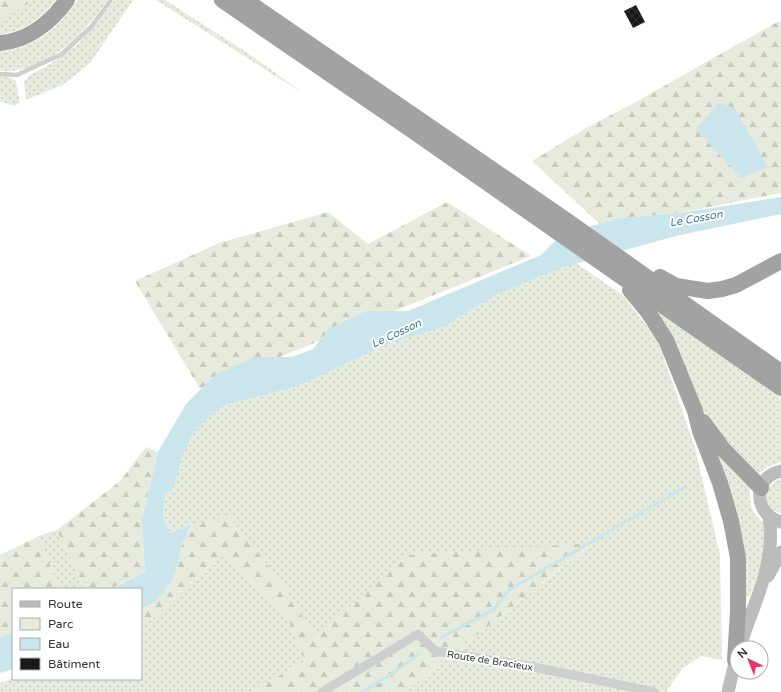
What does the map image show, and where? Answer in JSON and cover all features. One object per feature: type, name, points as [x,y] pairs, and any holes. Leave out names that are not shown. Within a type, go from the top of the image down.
[{"type":"highway","points":[[0,43],[18,40],[31,34],[53,17],[67,0]]},
{"type":"highway","points":[[222,0],[410,129],[781,388]]},
{"type":"highway","points":[[245,0],[566,220],[781,372]]},
{"type":"highway","points":[[620,259],[648,270],[676,286],[708,290],[722,289],[736,285],[781,261]]},
{"type":"highway","points":[[605,265],[632,292],[658,325],[666,340],[720,483],[731,521],[738,558],[737,640]]},
{"type":"highway","points":[[694,411],[724,450],[761,488]]},
{"type":"main road","points":[[781,471],[770,476],[764,481],[759,496],[760,504],[769,517],[781,522]]},
{"type":"main road","points":[[742,640],[760,588],[770,548],[771,530],[769,517]]},
{"type":"main road","points":[[760,588],[781,552]]},
{"type":"main road","points":[[728,692],[731,680]]},
{"type":"street","name":"Route de Bracieux","points":[[322,692],[418,634],[435,650],[539,668],[654,692]]},
{"type":"lane","points":[[0,74],[17,75],[62,54],[91,27],[111,0]]},
{"type":"green space","points":[[0,0],[34,0],[4,19],[0,19]]},
{"type":"green space","points":[[34,0],[56,0],[44,13],[31,23],[9,33],[0,34],[0,19],[4,19]]},
{"type":"green space","points":[[78,0],[107,0],[87,26],[62,50],[48,59],[32,66],[17,70],[0,71],[0,51],[23,47],[44,36],[59,23]]},
{"type":"green space","points":[[115,0],[133,0],[90,63],[64,84],[26,100],[24,82],[29,76],[52,63],[78,44]]},
{"type":"green space","points":[[156,0],[165,0],[252,56],[304,94]]},
{"type":"green space","points":[[781,20],[781,193],[680,213],[620,218],[600,224],[532,161],[586,128],[634,103]]},
{"type":"green space","points":[[0,76],[10,77],[16,81],[20,103],[14,106],[0,101]]},
{"type":"green space","points":[[447,202],[531,256],[200,389],[135,281],[219,243],[328,212],[368,244]]},
{"type":"green space","points":[[576,263],[624,296],[658,341],[695,448],[720,555],[722,660],[701,656],[683,668],[667,690],[669,692],[405,692],[592,544],[406,555],[316,638],[286,589],[191,525],[170,534],[163,517],[165,496],[174,487],[182,458],[193,434],[211,415],[226,405],[298,386],[393,342],[444,327],[496,295]]},
{"type":"green space","points":[[651,304],[781,398],[781,462],[767,467],[757,476],[706,417],[693,395]]},
{"type":"green space","points":[[710,440],[749,483],[751,506],[755,514],[763,523],[765,530],[763,559],[750,596],[742,597]]},
{"type":"green space","points":[[146,447],[158,452],[142,519],[145,572],[112,588],[84,588],[57,530],[120,481]]},
{"type":"green space","points":[[781,479],[781,513],[774,511],[770,507],[766,496],[770,486]]},
{"type":"green space","points":[[229,515],[286,589],[316,638],[406,555],[593,543],[405,692],[249,692],[305,662],[289,621],[224,552],[155,617],[142,624],[142,608],[155,602],[177,567],[182,544],[191,525]]},
{"type":"green space","points":[[57,530],[84,588],[59,588],[39,536]]},
{"type":"green space","points":[[39,536],[59,588],[12,588],[12,632],[0,637],[0,555]]},
{"type":"green space","points":[[224,552],[289,621],[305,662],[249,692],[0,692],[0,683],[12,678],[12,680],[142,680],[142,624],[155,617]]},
{"type":"water","points":[[718,103],[734,107],[768,167],[741,178],[696,129]]},
{"type":"water","name":"Le Cosson","points":[[781,197],[781,214],[676,236],[564,267],[496,295],[444,327],[393,342],[298,386],[226,405],[211,415],[193,434],[182,458],[174,487],[165,496],[163,517],[170,533],[191,525],[182,544],[177,567],[171,582],[155,602],[142,608],[142,588],[113,588],[145,572],[142,519],[158,452],[186,404],[215,375],[254,357],[292,357],[313,349],[329,329],[366,311],[408,311],[541,255],[554,242],[591,226],[620,218],[680,213]]},
{"type":"water","points":[[12,632],[12,669],[0,673],[0,637]]},
{"type":"building","points":[[636,5],[645,22],[633,28],[624,11]]},
{"type":"waterway","points":[[442,637],[493,610],[509,590],[685,487]]},
{"type":"waterway","points":[[362,692],[390,675],[419,654]]}]
